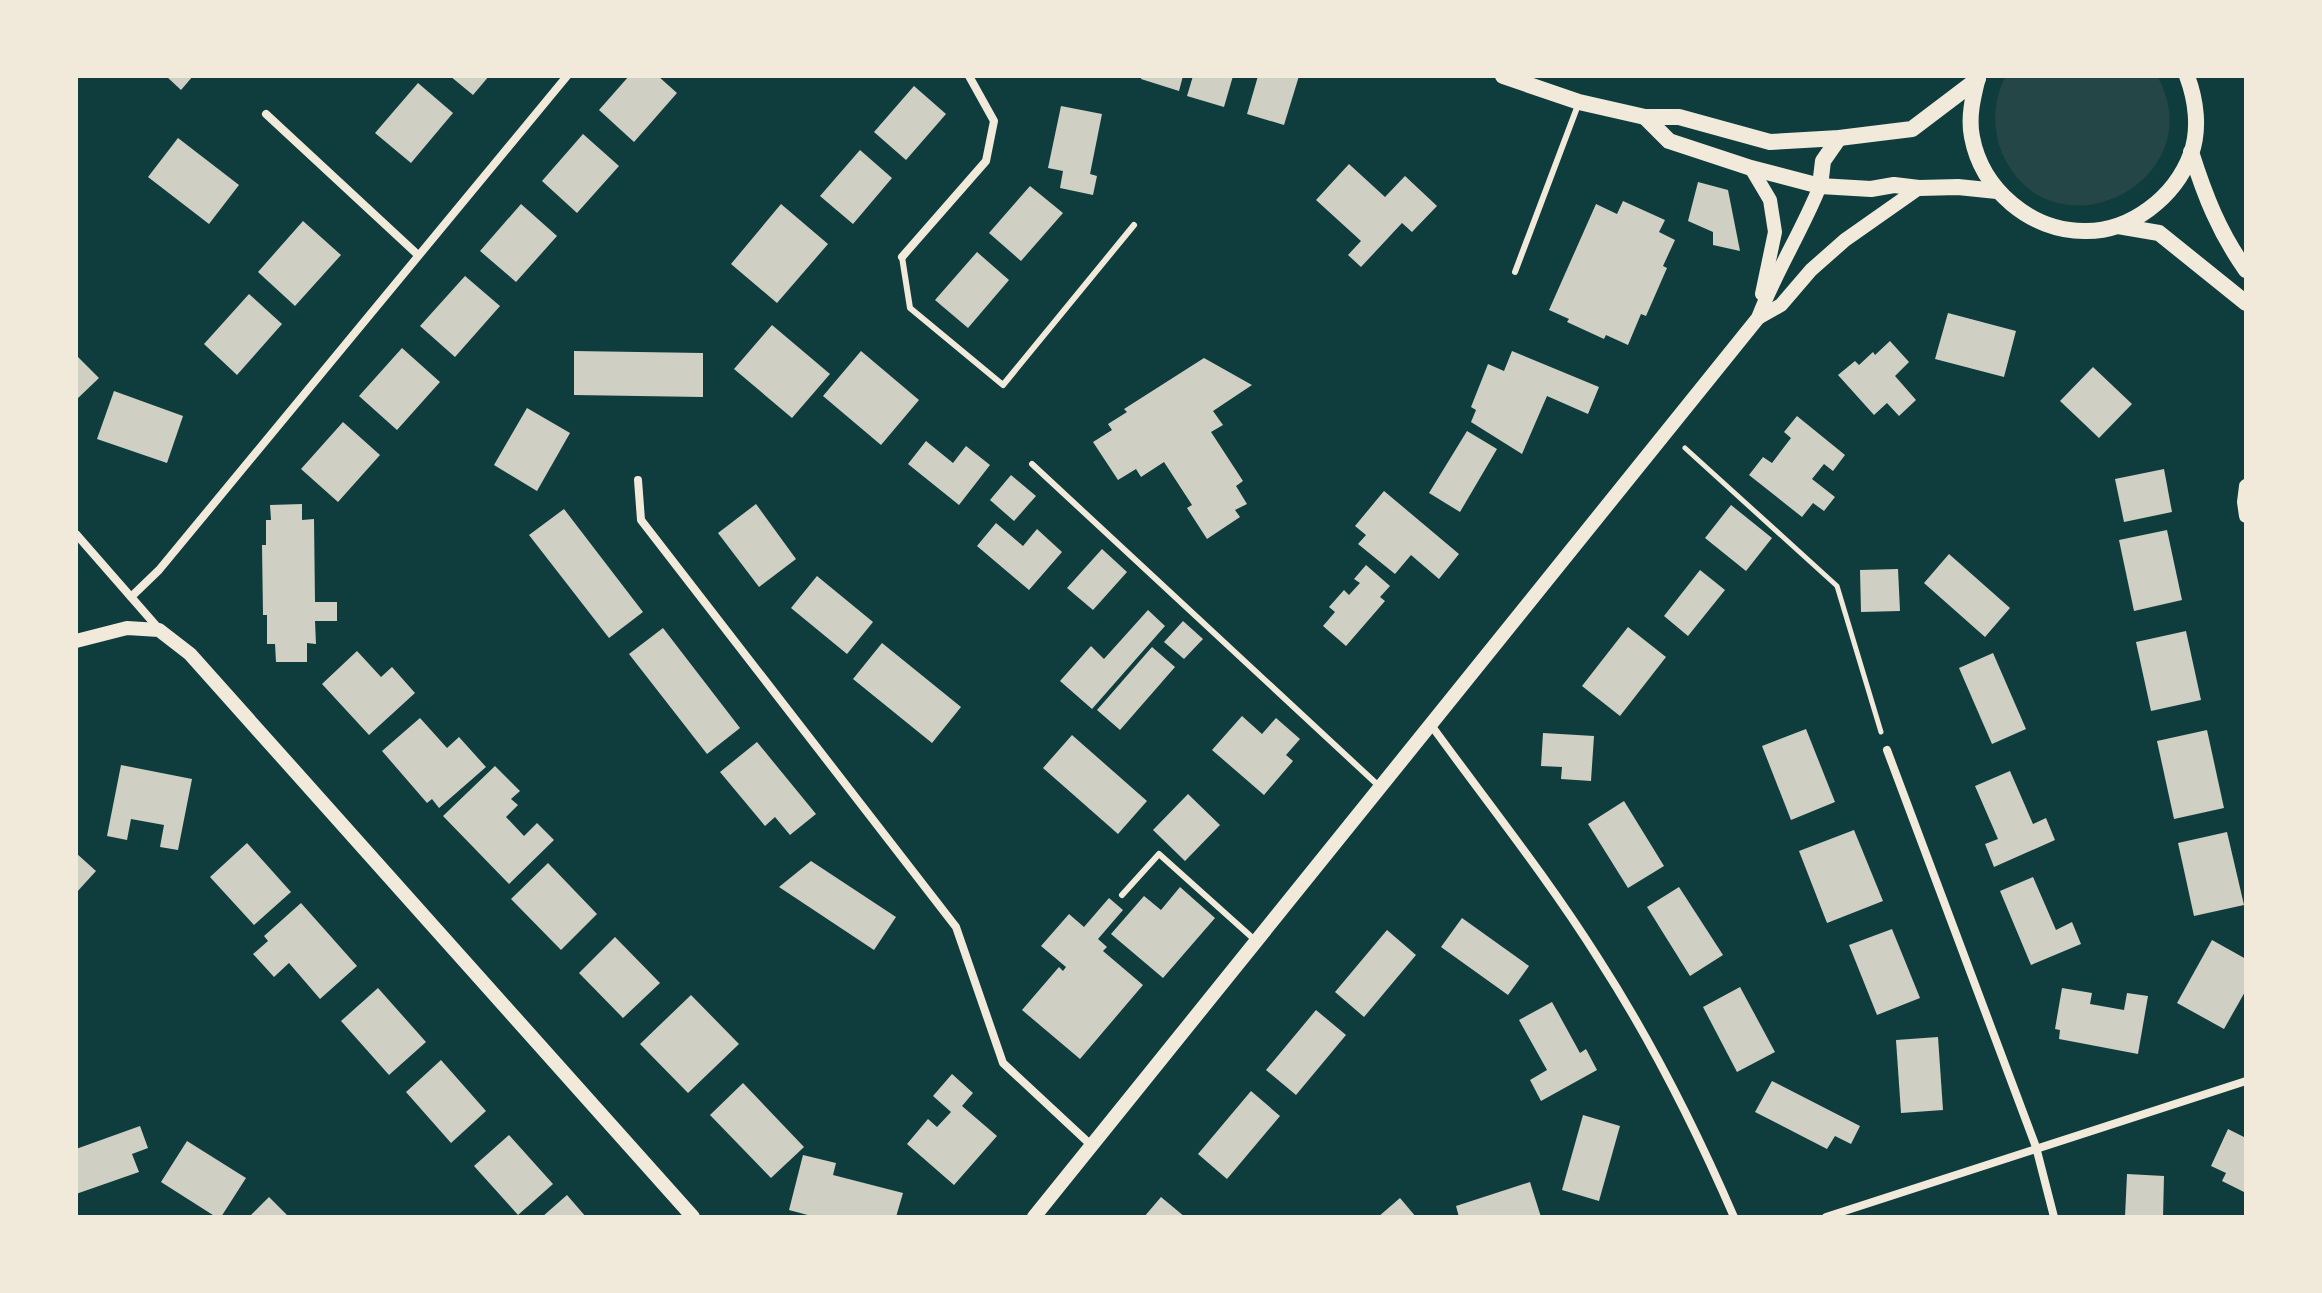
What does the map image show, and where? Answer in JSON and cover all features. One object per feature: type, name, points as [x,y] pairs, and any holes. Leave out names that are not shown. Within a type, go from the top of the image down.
[{"type":"main road","points":[[1503,76],[1579,102],[1645,117],[1679,117],[1770,142],[1912,129],[1978,77]]},
{"type":"main road","points":[[1978,77],[1971,108],[1972,138],[1981,166],[1997,191],[2022,213],[2053,226],[2085,231],[2118,226],[2150,210],[2175,184],[2191,152],[2196,123],[2194,94],[2187,76]]},
{"type":"main road","points":[[1645,117],[1669,141],[1751,168],[1820,186],[1871,189],[1894,185],[1997,191]]},
{"type":"main road","points":[[1820,186],[1823,161],[1839,138]]},
{"type":"main road","points":[[2191,152],[2208,204],[2246,270]]},
{"type":"main road","points":[[2118,226],[2159,233],[2246,303]]},
{"type":"street","points":[[131,597],[159,570],[567,76]]},
{"type":"street","points":[[902,257],[986,161],[994,121],[969,76]]},
{"type":"street","points":[[266,114],[418,255]]},
{"type":"street","points":[[1751,168],[1770,200],[1775,232],[1758,318]]},
{"type":"street","points":[[1034,1217],[1758,318],[1820,186]]},
{"type":"street","points":[[1758,318],[1781,305],[1811,270],[1845,240],[1919,188]]},
{"type":"street","points":[[638,480],[641,520],[956,927],[1003,1063],[1091,1145]]},
{"type":"street","points":[[2246,486],[2246,516]]},
{"type":"street","points":[[76,534],[159,630],[190,654],[693,1217]]},
{"type":"street","points":[[76,641],[127,628],[159,630]]},
{"type":"street","points":[[1431,725],[1598,957],[1656,1054],[1706,1151],[1734,1217]]},
{"type":"street","points":[[1887,750],[2036,1147],[2054,1217]]},
{"type":"street","points":[[1826,1217],[2246,1081]]},
{"type":"lane","points":[[1515,272],[1579,102]]},
{"type":"lane","points":[[902,257],[910,308],[1003,385],[1134,225]]},
{"type":"lane","points":[[1032,464],[1380,787]]},
{"type":"lane","points":[[1122,895],[1159,854],[1256,941]]},
{"type":"path","points":[[1667,431],[1837,586],[1887,750]]},
{"type":"shaded area","points":[[2006,76],[2157,76],[2169,114],[2165,148],[2147,175],[2120,195],[2088,205],[2055,202],[2025,186],[2002,153],[1995,114],[1998,94]]},
{"type":"building","points":[[166,76],[193,76],[181,90]]},
{"type":"building","points":[[450,76],[489,76],[473,95]]},
{"type":"building","points":[[629,76],[658,76],[677,93],[634,142],[599,110]]},
{"type":"building","points":[[1142,76],[1183,76],[1179,91],[1141,79]]},
{"type":"building","points":[[1193,76],[1233,76],[1224,107],[1187,96]]},
{"type":"building","points":[[1258,76],[1299,76],[1284,125],[1247,114]]},
{"type":"building","points":[[418,83],[453,113],[411,163],[375,133]]},
{"type":"building","points":[[914,86],[946,114],[906,160],[874,132]]},
{"type":"building","points":[[1061,106],[1102,114],[1090,174],[1097,176],[1093,195],[1060,188],[1063,171],[1048,168]]},
{"type":"building","points":[[583,134],[619,166],[577,213],[542,181]]},
{"type":"building","points":[[178,138],[239,185],[209,224],[148,177]]},
{"type":"building","points":[[860,150],[892,178],[853,224],[820,196]]},
{"type":"building","points":[[1349,164],[1385,197],[1405,176],[1437,206],[1412,232],[1402,223],[1361,267],[1348,255],[1361,241],[1316,200]]},
{"type":"building","points":[[1698,182],[1728,190],[1740,251],[1713,245],[1713,232],[1688,221]]},
{"type":"building","points":[[1030,186],[1063,213],[1021,261],[989,233]]},
{"type":"building","points":[[1623,201],[1665,220],[1659,232],[1675,240],[1663,266],[1667,268],[1646,316],[1641,314],[1628,345],[1606,335],[1604,339],[1549,310],[1596,204],[1617,214]]},
{"type":"building","points":[[521,204],[557,236],[516,282],[480,251]]},
{"type":"building","points":[[781,204],[828,244],[777,303],[731,264]]},
{"type":"building","points":[[303,221],[341,255],[295,306],[258,272]]},
{"type":"building","points":[[977,252],[1009,280],[968,328],[935,300]]},
{"type":"building","points":[[465,276],[500,306],[455,357],[420,326]]},
{"type":"building","points":[[249,294],[282,324],[237,375],[204,344]]},
{"type":"building","points":[[1948,313],[2016,331],[2004,377],[1935,359]]},
{"type":"building","points":[[772,325],[830,374],[792,418],[734,369]]},
{"type":"building","points":[[1890,341],[1909,362],[1895,376],[1916,400],[1899,416],[1887,403],[1874,415],[1838,375],[1855,361],[1859,365],[1873,352],[1875,355]]},
{"type":"building","points":[[402,348],[440,382],[397,430],[359,396]]},
{"type":"building","points":[[574,351],[703,353],[703,397],[574,395]]},
{"type":"building","points":[[861,351],[919,400],[881,445],[823,396]]},
{"type":"building","points":[[1512,351],[1599,387],[1588,414],[1547,396],[1522,454],[1471,422],[1476,410],[1471,407],[1488,364],[1504,371]]},
{"type":"building","points":[[76,355],[99,378],[76,400]]},
{"type":"building","points":[[1204,358],[1252,385],[1213,411],[1223,425],[1211,432],[1243,481],[1236,486],[1247,504],[1235,510],[1240,517],[1207,539],[1187,508],[1192,505],[1164,462],[1141,477],[1136,469],[1118,480],[1093,442],[1112,430],[1108,424],[1127,412],[1124,409]]},
{"type":"building","points":[[2093,367],[2132,404],[2099,438],[2060,401]]},
{"type":"building","points":[[114,391],[183,416],[167,463],[97,439]]},
{"type":"building","points":[[527,408],[570,433],[537,491],[494,465]]},
{"type":"building","points":[[1797,416],[1845,455],[1833,471],[1824,464],[1812,479],[1835,497],[1824,511],[1813,503],[1802,517],[1749,475],[1763,457],[1772,463],[1791,438],[1784,432]]},
{"type":"building","points":[[343,422],[380,455],[338,502],[301,469]]},
{"type":"building","points":[[1467,431],[1497,449],[1460,512],[1429,493]]},
{"type":"building","points":[[926,441],[953,463],[966,446],[990,465],[959,505],[908,464]]},
{"type":"building","points":[[2164,469],[2172,512],[2124,522],[2115,479]]},
{"type":"building","points":[[1011,475],[1036,496],[1014,521],[990,500]]},
{"type":"building","points":[[1384,491],[1459,554],[1439,579],[1411,555],[1395,574],[1358,544],[1366,535],[1355,526]]},
{"type":"building","points":[[302,504],[302,520],[314,519],[315,602],[337,602],[337,621],[315,621],[316,644],[307,643],[307,662],[276,662],[275,644],[267,644],[267,615],[263,615],[262,545],[266,545],[266,520],[271,520],[270,505]]},
{"type":"building","points":[[756,504],[796,559],[759,587],[718,533]]},
{"type":"building","points":[[1731,505],[1772,538],[1746,571],[1705,538]]},
{"type":"building","points":[[564,509],[643,612],[609,638],[529,535]]},
{"type":"building","points":[[996,523],[1023,546],[1037,529],[1062,552],[1029,590],[977,546]]},
{"type":"building","points":[[2167,530],[2182,600],[2134,611],[2119,540]]},
{"type":"building","points":[[1102,549],[1127,572],[1093,610],[1067,588]]},
{"type":"building","points":[[1949,554],[2010,608],[1985,637],[1924,583]]},
{"type":"building","points":[[1366,565],[1390,586],[1380,597],[1385,601],[1346,646],[1323,626],[1335,612],[1329,607],[1344,590],[1349,595],[1360,583],[1354,579]]},
{"type":"building","points":[[1898,569],[1900,611],[1861,612],[1860,570]]},
{"type":"building","points":[[1700,570],[1725,590],[1688,636],[1664,616]]},
{"type":"building","points":[[817,576],[873,622],[847,654],[791,608]]},
{"type":"building","points":[[1148,610],[1165,626],[1092,709],[1060,681],[1091,646],[1104,659]]},
{"type":"building","points":[[1183,621],[1203,639],[1184,659],[1164,642]]},
{"type":"building","points":[[1628,627],[1666,657],[1620,716],[1582,686]]},
{"type":"building","points":[[663,628],[740,728],[707,754],[629,654]]},
{"type":"building","points":[[2186,631],[2201,700],[2151,711],[2136,642]]},
{"type":"building","points":[[882,643],[961,707],[932,743],[853,679]]},
{"type":"building","points":[[1152,647],[1175,667],[1120,730],[1097,710]]},
{"type":"building","points":[[357,651],[381,677],[392,667],[415,693],[369,735],[322,684]]},
{"type":"building","points":[[1993,653],[2026,729],[1992,744],[1959,668]]},
{"type":"building","points":[[1242,716],[1262,734],[1276,718],[1300,739],[1286,755],[1293,761],[1264,795],[1212,750]]},
{"type":"building","points":[[420,718],[447,748],[459,737],[486,767],[439,808],[432,799],[427,803],[382,751]]},
{"type":"building","points":[[1806,729],[1835,802],[1791,820],[1762,746]]},
{"type":"building","points":[[2207,730],[2224,808],[2174,819],[2157,741]]},
{"type":"building","points":[[1543,733],[1594,736],[1591,781],[1561,779],[1562,767],[1541,766]]},
{"type":"building","points":[[1072,735],[1147,801],[1118,834],[1043,768]]},
{"type":"building","points":[[757,742],[816,814],[790,835],[775,817],[765,826],[720,772]]},
{"type":"building","points":[[121,765],[192,779],[178,850],[160,847],[164,825],[131,819],[127,840],[107,836]]},
{"type":"building","points":[[495,766],[520,791],[511,799],[518,805],[506,817],[524,836],[537,823],[554,840],[509,884],[443,816]]},
{"type":"building","points":[[2010,771],[2033,824],[2046,818],[2055,840],[1994,867],[1985,844],[1998,839],[1975,786]]},
{"type":"building","points":[[1188,794],[1220,825],[1185,861],[1153,830]]},
{"type":"building","points":[[1624,801],[1664,866],[1628,888],[1588,824]]},
{"type":"building","points":[[1854,830],[1883,901],[1827,923],[1799,851]]},
{"type":"building","points":[[2227,832],[2244,905],[2194,916],[2178,843]]},
{"type":"building","points":[[247,843],[291,892],[254,925],[210,877]]},
{"type":"building","points":[[76,853],[96,871],[76,893]]},
{"type":"building","points":[[811,861],[896,917],[874,950],[779,887]]},
{"type":"building","points":[[548,863],[597,914],[561,950],[511,899]]},
{"type":"building","points":[[2033,877],[2056,930],[2072,922],[2081,944],[2031,965],[2000,891]]},
{"type":"building","points":[[1180,887],[1215,918],[1163,978],[1111,934],[1144,896],[1161,910]]},
{"type":"building","points":[[1679,887],[1723,955],[1690,976],[1647,907]]},
{"type":"building","points":[[1109,898],[1123,910],[1098,939],[1107,947],[1103,951],[1143,985],[1080,1059],[1022,1010],[1059,967],[1063,971],[1066,967],[1041,946],[1069,914],[1084,927]]},
{"type":"building","points":[[301,903],[357,966],[320,999],[289,963],[274,977],[253,954],[268,941],[264,936]]},
{"type":"building","points":[[1462,918],[1529,966],[1508,995],[1441,947]]},
{"type":"building","points":[[1892,929],[1920,998],[1877,1015],[1849,945]]},
{"type":"building","points":[[1387,930],[1416,955],[1364,1017],[1335,992]]},
{"type":"building","points":[[615,937],[660,983],[623,1018],[579,973]]},
{"type":"building","points":[[2212,940],[2246,959],[2246,990],[2224,1029],[2177,1003]]},
{"type":"building","points":[[1740,987],[1775,1052],[1737,1072],[1703,1007]]},
{"type":"building","points":[[378,988],[426,1042],[389,1075],[341,1021]]},
{"type":"building","points":[[2062,988],[2092,993],[2090,1004],[2124,1010],[2127,993],[2148,996],[2138,1054],[2059,1039],[2060,1030],[2055,1029]]},
{"type":"building","points":[[691,995],[739,1044],[688,1093],[640,1044]]},
{"type":"building","points":[[1552,1002],[1580,1053],[1586,1049],[1597,1070],[1541,1101],[1530,1080],[1547,1070],[1519,1020]]},
{"type":"building","points":[[1316,1010],[1346,1035],[1296,1095],[1266,1070]]},
{"type":"building","points":[[1938,1037],[1943,1110],[1901,1113],[1896,1040]]},
{"type":"building","points":[[441,1060],[486,1111],[451,1143],[406,1092]]},
{"type":"building","points":[[952,1074],[973,1093],[962,1106],[997,1136],[954,1185],[907,1144],[928,1119],[937,1127],[951,1112],[933,1096]]},
{"type":"building","points":[[1772,1081],[1860,1126],[1851,1144],[1835,1136],[1827,1149],[1755,1112]]},
{"type":"building","points":[[743,1083],[804,1147],[771,1178],[710,1115]]},
{"type":"building","points":[[1251,1091],[1280,1116],[1227,1179],[1198,1154]]},
{"type":"building","points":[[1583,1115],[1620,1126],[1599,1201],[1562,1190]]},
{"type":"building","points":[[140,1126],[148,1148],[132,1154],[139,1172],[76,1194],[76,1149]]},
{"type":"building","points":[[2228,1129],[2246,1138],[2246,1193],[2222,1181],[2226,1173],[2211,1166]]},
{"type":"building","points":[[509,1135],[553,1184],[518,1215],[474,1166]]},
{"type":"building","points":[[187,1141],[246,1178],[221,1217],[216,1217],[161,1182]]},
{"type":"building","points":[[803,1155],[836,1163],[833,1175],[903,1193],[896,1217],[815,1217],[789,1210]]},
{"type":"building","points":[[2127,1174],[2164,1176],[2163,1217],[2125,1217]]},
{"type":"building","points":[[1530,1182],[1541,1217],[1459,1217],[1456,1206]]},
{"type":"building","points":[[567,1195],[586,1217],[542,1217]]},
{"type":"building","points":[[269,1197],[289,1217],[249,1217]]},
{"type":"building","points":[[1161,1197],[1185,1217],[1144,1217]]},
{"type":"building","points":[[1400,1198],[1416,1217],[1378,1217]]}]
